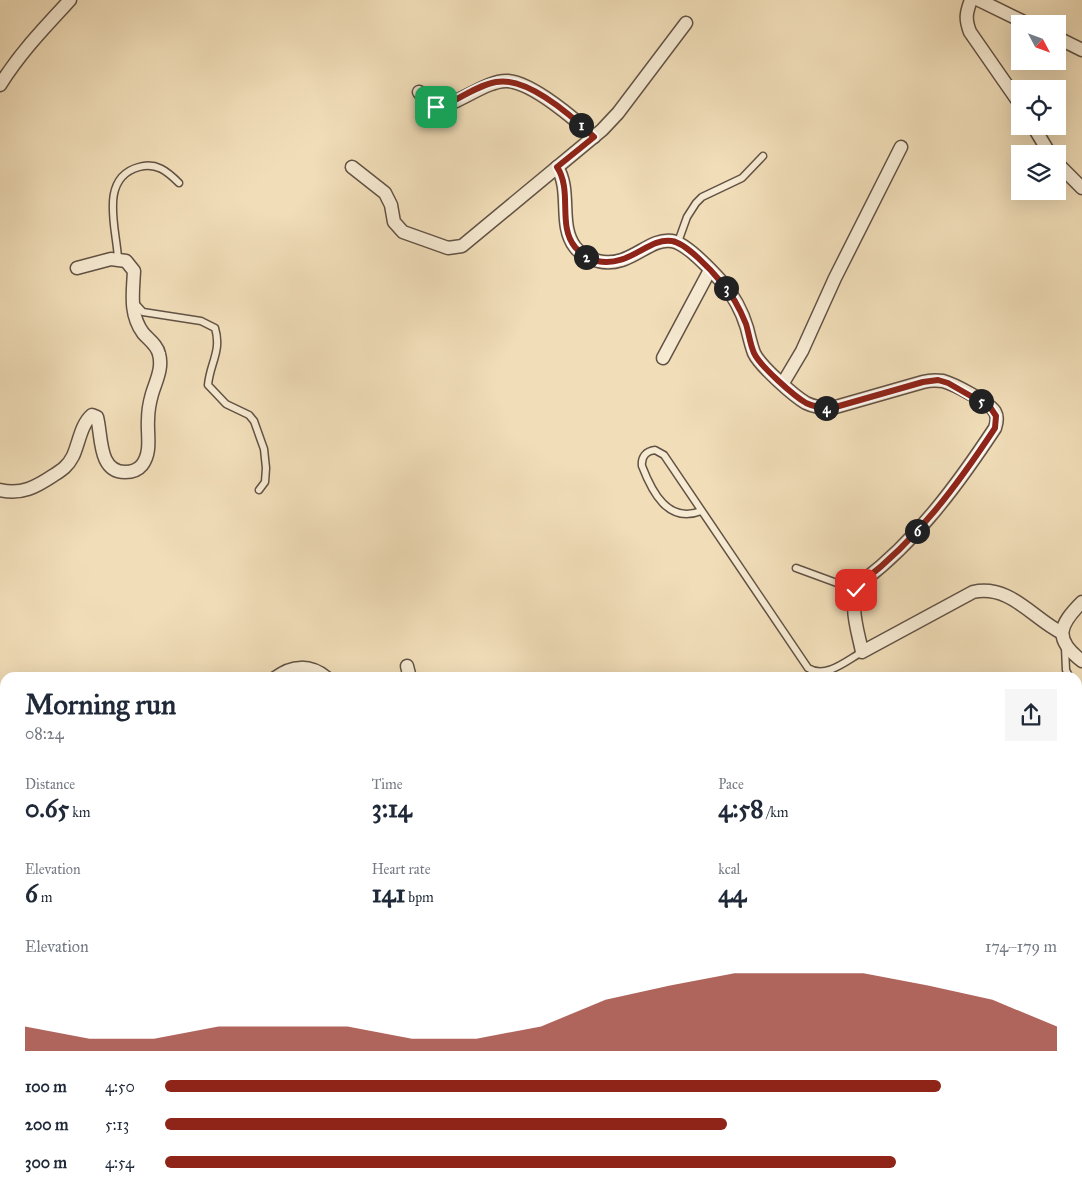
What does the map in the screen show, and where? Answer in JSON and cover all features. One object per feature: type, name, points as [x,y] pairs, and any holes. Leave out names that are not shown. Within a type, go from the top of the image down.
[{"type":"street","points":[[0,85],[27,46],[70,0]]},
{"type":"street","points":[[971,0],[966,13],[966,21],[970,32],[1011,91]]},
{"type":"street","points":[[979,0],[1011,16]]},
{"type":"street","points":[[352,167],[385,194],[391,205],[394,222],[400,230],[448,248],[457,248],[466,243],[594,137],[618,113],[686,23]]},
{"type":"street","points":[[1066,42],[1082,50]]},
{"type":"street","points":[[419,92],[430,104],[440,107],[492,83],[513,82],[525,86],[562,109],[594,137]]},
{"type":"street","points":[[783,383],[802,351],[835,278],[901,147]]},
{"type":"street","points":[[557,167],[564,183],[568,232],[573,244],[581,253],[594,260],[614,262],[627,259],[660,242],[678,242],[720,280],[737,304],[758,359],[807,403],[826,408],[923,382],[938,380],[953,385],[990,407],[996,416],[995,428],[947,497],[916,532],[862,582],[856,590],[853,604],[862,652],[973,592],[993,591],[1007,595],[1063,637],[1072,654],[1082,661]]},
{"type":"street","points":[[1066,172],[1082,188]]},
{"type":"street","points":[[0,490],[11,492],[28,490],[64,468],[73,456],[85,425],[92,415],[97,417],[100,440],[107,463],[114,470],[131,472],[141,466],[147,455],[151,396],[158,377],[160,362],[158,350],[141,329],[133,314],[134,271],[126,261],[118,259],[111,259],[77,268]]},
{"type":"street","points":[[663,358],[710,270]]},
{"type":"street","points":[[1063,637],[1065,620],[1082,602]]},
{"type":"street","points":[[288,672],[306,666],[312,667],[319,672]]},
{"type":"lane","points":[[678,242],[687,217],[696,203],[702,197],[742,178],[763,156]]},
{"type":"lane","points":[[118,259],[112,206],[120,180],[134,168],[150,165],[166,171],[179,183]]},
{"type":"lane","points":[[133,301],[143,312],[201,321],[215,328],[218,338],[217,352],[209,372],[208,385],[226,404],[249,415],[254,421],[264,449],[266,468],[265,482],[260,490]]},
{"type":"lane","points":[[701,511],[690,514],[681,513],[664,505],[656,496],[642,466],[642,460],[646,453],[655,450],[661,452],[808,668],[816,672],[827,672],[862,652]]},
{"type":"lane","points":[[796,568],[856,590]]},
{"type":"lane","points":[[1063,637],[1067,672]]},
{"type":"route","points":[[436,107],[444,106],[492,83],[506,81],[525,86],[578,121],[594,137],[557,167],[562,174],[564,183],[568,232],[576,249],[594,260],[614,262],[627,259],[660,242],[672,241],[683,245],[730,292],[742,315],[754,354],[766,368],[800,399],[807,403],[820,408],[832,408],[930,380],[938,380],[953,385],[990,407],[995,412],[997,420],[995,428],[962,478],[916,532],[862,582],[856,590]]}]
